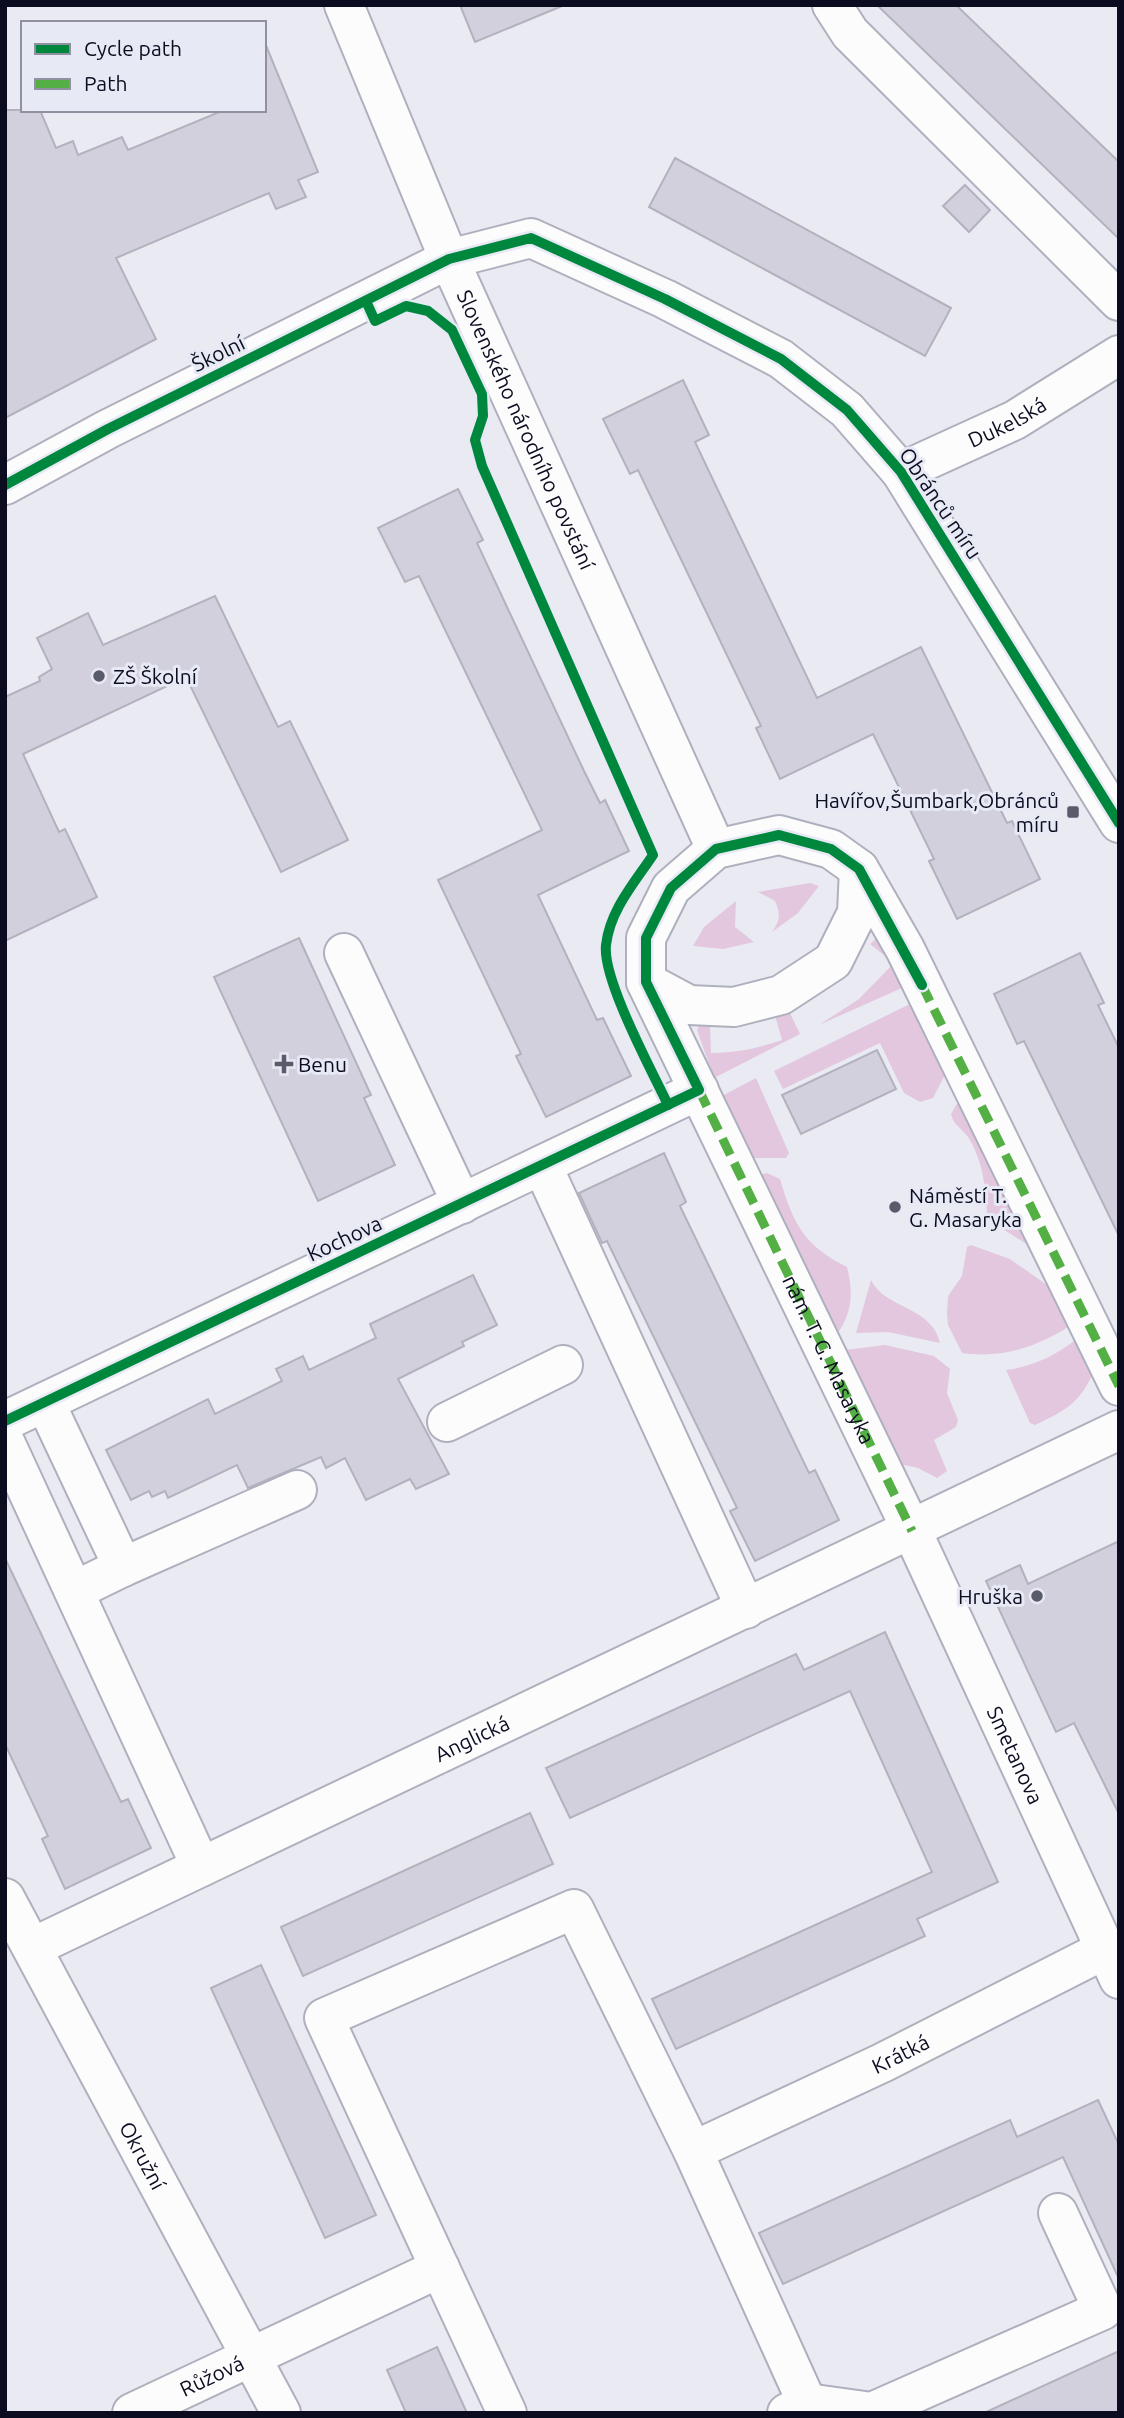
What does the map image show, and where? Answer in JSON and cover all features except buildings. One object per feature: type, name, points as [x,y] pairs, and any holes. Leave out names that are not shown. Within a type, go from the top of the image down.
[{"type":"street","name":"Slovenského národního povstání","points":[[344,5],[449,259],[716,849]]},
{"type":"street","points":[[832,5],[850,33],[1119,301]]},
{"type":"street","name":"Obránců míru","points":[[449,259],[531,238],[665,299],[781,359],[847,410],[901,472],[1119,823]]},
{"type":"street","name":"Školní","points":[[5,485],[108,429],[449,259]]},
{"type":"street","name":"Dukelská","points":[[901,472],[1015,420],[1115,367]]},
{"type":"street","name":"nám. T. G. Masaryka","points":[[912,1531],[646,982],[646,938],[670,888],[716,849],[779,835],[831,849],[859,869],[922,985],[1119,1386]]},
{"type":"street","points":[[646,982],[690,1006],[734,1007],[781,995],[833,961],[857,913],[859,869]]},
{"type":"street","points":[[344,953],[462,1204]]},
{"type":"street","name":"Kochova","points":[[5,1421],[699,1090]]},
{"type":"street","points":[[542,1165],[746,1609]]},
{"type":"street","points":[[447,1422],[563,1365]]},
{"type":"street","points":[[45,1402],[122,1567]]},
{"type":"street","points":[[912,1531],[1119,1430]]},
{"type":"street","points":[[5,1442],[201,1867]]},
{"type":"street","points":[[74,1591],[297,1490]]},
{"type":"street","name":"Anglická","points":[[33,1947],[912,1531]]},
{"type":"street","name":"Smetanova","points":[[912,1531],[1112,1964]]},
{"type":"street","name":"Okružní","points":[[5,1898],[281,2413]]},
{"type":"street","points":[[507,2413],[324,2018],[573,1909],[692,2151],[797,2408],[872,2412],[1103,2310],[1058,2213]]},
{"type":"street","name":"Krátká","points":[[692,2151],[894,2057],[1112,1964]]},
{"type":"street","name":"Růžová","points":[[132,2413],[440,2267]]},
{"type":"shaded area","points":[[810,883],[819,886],[798,913],[772,932],[779,917],[777,906],[775,901],[758,892]]},
{"type":"shaded area","points":[[736,901],[735,927],[754,942],[723,949],[693,946],[704,927]]},
{"type":"shaded area","points":[[878,937],[913,983],[819,1025],[859,999],[894,963],[870,944]]},
{"type":"shaded area","points":[[922,998],[951,1063],[933,1098],[920,1102],[904,1093],[880,1043],[783,1089],[774,1071]]},
{"type":"shaded area","points":[[786,1005],[800,1034],[714,1078],[697,1030],[699,1026],[710,1023],[711,1053],[756,1048],[782,1040],[774,1012]]},
{"type":"shaded area","points":[[756,1078],[789,1153],[786,1158],[748,1158],[720,1097]]},
{"type":"shaded area","points":[[963,1101],[1046,1256],[988,1220],[984,1179],[979,1161],[970,1140],[954,1122],[951,1114],[956,1105]]},
{"type":"shaded area","points":[[767,1173],[780,1179],[796,1221],[810,1242],[847,1267],[850,1304],[845,1321],[835,1337],[756,1176]]},
{"type":"shaded area","points":[[971,1245],[1010,1259],[1067,1299],[1077,1321],[1022,1349],[993,1354],[962,1353],[948,1325],[948,1296],[962,1276],[967,1247]]},
{"type":"shaded area","points":[[871,1280],[887,1297],[928,1322],[940,1343],[888,1332],[856,1333]]},
{"type":"shaded area","points":[[1077,1339],[1097,1366],[1091,1378],[1066,1409],[1035,1425],[1030,1423],[1006,1370],[1044,1359]]},
{"type":"shaded area","points":[[885,1345],[934,1356],[950,1369],[947,1393],[958,1420],[956,1427],[934,1440],[947,1471],[937,1478],[918,1468],[895,1463],[845,1350]]},
{"type":"marked path","points":[[922,985],[1119,1386]]},
{"type":"marked path","points":[[699,1090],[912,1531]]},
{"type":"cycle path","points":[[5,485],[108,429],[449,259],[531,238],[665,299],[781,359],[847,410],[901,472],[1119,823]]},
{"type":"cycle path","points":[[366,301],[375,321],[406,306],[428,311],[452,330],[482,394],[483,416],[475,440],[482,466],[653,855],[618,908],[608,932],[606,945],[607,960],[620,1002],[668,1105]]},
{"type":"cycle path","points":[[5,1421],[699,1090],[646,982],[646,938],[671,888],[716,849],[779,835],[831,849],[859,869],[922,985]]},
{"type":"place","name":"ZŠ Školní","points":[[99,676]]},
{"type":"place","name":"Havířov,Šumbark,Obránců míru","points":[[1073,812]]},
{"type":"place","name":"Benu","points":[[284,1064]]},
{"type":"place","name":"Náměstí T. G. Masaryka","points":[[895,1207]]},
{"type":"place","name":"Hruška","points":[[1037,1596]]}]
